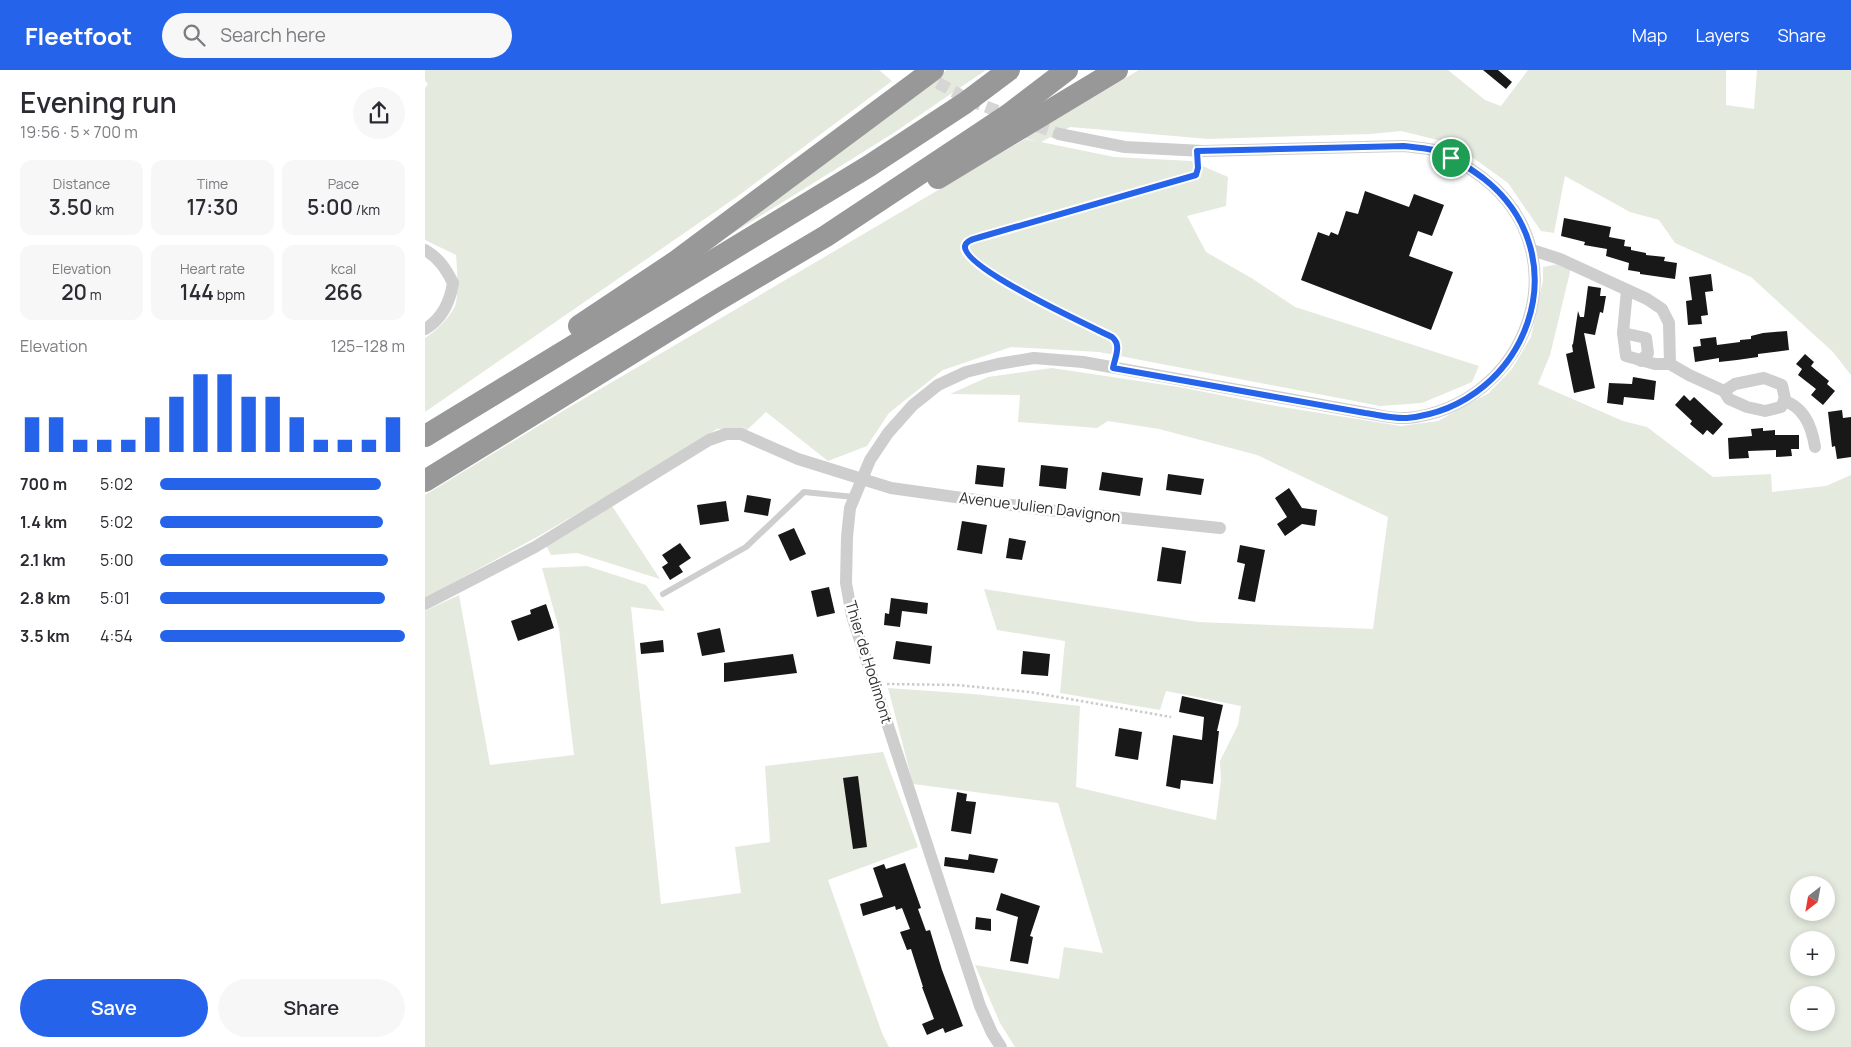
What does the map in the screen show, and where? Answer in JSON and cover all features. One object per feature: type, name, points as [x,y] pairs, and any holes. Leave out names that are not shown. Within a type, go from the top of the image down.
[{"type":"highway","points":[[447,423],[545,349],[675,262],[933,70]]},
{"type":"highway","points":[[425,436],[869,166],[965,103],[1009,70]]},
{"type":"highway","points":[[425,481],[713,303],[826,236],[1008,115],[1067,70]]},
{"type":"highway","points":[[826,236],[948,173],[1117,70]]},
{"type":"street","name":"Thier de Hodimont","points":[[1001,1047],[992,1033],[980,1006],[852,616],[846,583],[850,508],[870,460],[888,432],[913,405],[938,386],[966,372],[1033,358],[1083,362],[1385,416],[1404,418],[1443,410],[1485,386],[1507,362],[1520,341],[1531,312],[1535,283],[1531,250],[1523,226],[1511,205],[1495,188],[1473,171],[1434,150],[1404,146],[1197,151],[1125,147],[1059,134]]},
{"type":"street","points":[[425,250],[433,254],[441,263],[453,283],[448,303],[441,314],[425,328]]},
{"type":"street","points":[[1531,250],[1560,259],[1647,299],[1662,308],[1669,323],[1670,364]]},
{"type":"street","points":[[1627,290],[1623,333],[1626,356],[1655,364],[1670,364],[1724,391],[1729,399],[1747,407],[1765,411],[1781,407],[1784,401],[1782,385],[1764,378],[1735,384],[1724,391]]},
{"type":"street","points":[[1623,333],[1646,338],[1648,353],[1641,361]]},
{"type":"street","points":[[1784,401],[1790,402],[1807,419],[1815,447]]},
{"type":"street","name":"Avenue Julien Davignon","points":[[425,604],[535,547],[709,440],[726,434],[741,434],[798,459],[891,488],[1047,510],[1220,528]]},
{"type":"lane","points":[[663,594],[746,547],[804,492],[854,497]]},
{"type":"path","points":[[1113,368],[1118,344],[1117,340],[1047,306],[997,277],[971,258],[965,246],[968,242],[977,238],[1196,175],[1198,168],[1197,151]]},
{"type":"path","points":[[874,684],[956,685],[1030,692],[1171,717]]},
{"type":"shaded area","points":[[425,70],[879,70],[892,81],[738,196],[425,412],[425,338],[442,324],[453,310],[457,295],[457,281],[456,255],[425,240],[425,88],[428,84],[425,81]]},
{"type":"shaded area","points":[[947,70],[986,70],[892,134],[717,243],[743,221]]},
{"type":"shaded area","points":[[1139,70],[1448,70],[1485,100],[1501,106],[1528,70],[1726,70],[1726,105],[1754,109],[1757,70],[1851,70],[1851,375],[1833,352],[1751,277],[1675,243],[1659,220],[1630,212],[1565,176],[1554,233],[1541,231],[1508,183],[1454,144],[1401,131],[1370,134],[1208,139],[1070,127],[1041,142],[1114,157],[1191,161],[1228,177],[1226,206],[1187,216],[1206,252],[1253,279],[1295,307],[1479,366],[1472,382],[1422,403],[1380,406],[1099,352],[1011,347],[943,370],[889,413],[867,446],[828,461],[766,412],[747,430],[717,429],[649,472],[537,537],[425,598],[425,495],[568,408],[1025,139],[1037,142],[1025,138]]},
{"type":"shaded area","points":[[1558,264],[1571,268],[1550,355],[1538,384],[1623,421],[1647,427],[1713,477],[1771,474],[1772,492],[1826,486],[1851,475],[1851,1047],[1015,1047],[1000,1023],[975,965],[1059,979],[1064,947],[1103,953],[1058,803],[913,784],[888,688],[973,694],[1080,706],[1076,787],[1216,820],[1221,780],[1220,761],[1238,725],[1241,706],[1166,691],[1160,710],[1060,693],[1065,641],[997,630],[984,589],[1198,622],[1373,629],[1388,517],[1257,455],[1159,429],[1108,421],[1097,428],[1018,422],[1020,395],[950,394],[988,377],[1052,368],[1179,387],[1276,406],[1401,426],[1438,421],[1489,393],[1512,369],[1531,337],[1543,280],[1543,267]]},
{"type":"shaded area","points":[[612,506],[660,579],[577,553],[551,555],[546,545]]},
{"type":"shaded area","points":[[587,566],[646,585],[665,611],[631,607],[661,904],[741,893],[735,847],[770,842],[765,766],[883,752],[918,847],[828,880],[882,1033],[889,1047],[425,1047],[425,611],[459,595],[490,765],[574,755],[559,629],[542,568]]},
{"type":"building","points":[[1483,70],[1498,70],[1512,82],[1506,89]]},
{"type":"building","points":[[1365,191],[1409,207],[1414,194],[1444,205],[1432,236],[1418,231],[1409,256],[1453,272],[1431,330],[1301,280],[1318,232],[1329,236],[1331,232],[1338,235],[1346,211],[1358,214]]},
{"type":"building","points":[[1564,218],[1611,227],[1609,237],[1625,240],[1624,246],[1631,247],[1631,250],[1646,253],[1646,255],[1665,257],[1664,261],[1677,263],[1675,279],[1640,274],[1640,272],[1628,270],[1629,263],[1606,256],[1607,249],[1584,245],[1585,242],[1561,236]]},
{"type":"building","points":[[1711,274],[1713,291],[1705,292],[1708,315],[1701,316],[1702,324],[1688,325],[1686,301],[1692,300],[1689,277]]},
{"type":"building","points":[[1588,286],[1601,288],[1600,296],[1606,296],[1603,313],[1600,312],[1595,335],[1584,333],[1595,388],[1574,393],[1566,354],[1573,352],[1572,345],[1578,311],[1580,317],[1584,317]]},
{"type":"building","points":[[1787,331],[1789,350],[1758,354],[1758,357],[1737,360],[1719,362],[1719,358],[1695,362],[1693,347],[1701,346],[1700,339],[1716,337],[1717,345],[1740,342],[1740,340],[1751,339],[1751,336],[1763,333]]},
{"type":"building","points":[[1805,354],[1814,362],[1811,366],[1829,381],[1827,384],[1835,391],[1823,405],[1811,395],[1816,389],[1798,375],[1802,369],[1796,364]]},
{"type":"building","points":[[1633,377],[1656,381],[1654,400],[1624,397],[1623,405],[1607,403],[1609,383],[1632,384]]},
{"type":"building","points":[[1684,395],[1690,401],[1694,397],[1723,424],[1713,435],[1707,430],[1703,435],[1690,424],[1692,421],[1675,405]]},
{"type":"building","points":[[1842,410],[1843,418],[1851,417],[1851,457],[1837,459],[1835,446],[1832,447],[1828,412]]},
{"type":"building","points":[[1763,428],[1763,431],[1775,430],[1775,435],[1799,435],[1799,449],[1791,449],[1792,456],[1776,457],[1776,450],[1748,451],[1749,458],[1729,459],[1728,438],[1752,436],[1751,429]]},
{"type":"building","points":[[977,465],[1005,468],[1003,487],[975,484]]},
{"type":"building","points":[[1041,465],[1068,468],[1066,489],[1039,486]]},
{"type":"building","points":[[1102,472],[1143,478],[1140,496],[1099,490]]},
{"type":"building","points":[[1168,474],[1204,479],[1201,495],[1166,490]]},
{"type":"building","points":[[1289,488],[1302,508],[1317,510],[1315,526],[1302,524],[1285,536],[1277,524],[1287,517],[1275,498]]},
{"type":"building","points":[[747,495],[771,499],[768,516],[744,512]]},
{"type":"building","points":[[726,501],[729,521],[700,525],[697,505]]},
{"type":"building","points":[[962,521],[987,525],[982,554],[957,550]]},
{"type":"building","points":[[794,528],[806,554],[790,561],[778,535]]},
{"type":"building","points":[[1009,538],[1026,541],[1022,560],[1006,558]]},
{"type":"building","points":[[680,543],[691,558],[679,566],[683,572],[670,580],[662,567],[668,563],[662,555]]},
{"type":"building","points":[[1240,545],[1265,550],[1255,602],[1238,599],[1245,564],[1237,562]]},
{"type":"building","points":[[1162,547],[1186,551],[1181,584],[1157,581]]},
{"type":"building","points":[[829,587],[835,613],[817,617],[811,591]]},
{"type":"building","points":[[891,598],[928,603],[927,614],[902,611],[900,627],[884,625],[885,613],[889,614]]},
{"type":"building","points":[[546,604],[554,628],[518,641],[511,621],[531,614],[530,610]]},
{"type":"building","points":[[720,628],[725,652],[702,656],[697,633]]},
{"type":"building","points":[[663,640],[664,652],[641,654],[640,643]]},
{"type":"building","points":[[896,641],[932,646],[930,664],[893,659]]},
{"type":"building","points":[[1023,651],[1050,654],[1048,676],[1021,674]]},
{"type":"building","points":[[793,654],[797,673],[724,682],[724,663]]},
{"type":"building","points":[[1182,696],[1223,705],[1217,731],[1219,731],[1213,784],[1181,780],[1180,789],[1166,786],[1173,735],[1202,740],[1204,717],[1179,712]]},
{"type":"building","points":[[1119,728],[1142,732],[1138,760],[1115,756]]},
{"type":"building","points":[[858,776],[867,847],[853,849],[843,778]]},
{"type":"building","points":[[957,792],[967,794],[966,801],[976,802],[971,834],[951,831]]},
{"type":"building","points":[[969,854],[998,859],[994,873],[944,866],[945,857],[968,860]]},
{"type":"building","points":[[905,863],[921,908],[918,909],[926,931],[930,930],[942,970],[963,1026],[945,1033],[943,1028],[927,1035],[922,1024],[934,1019],[911,949],[907,950],[900,932],[910,929],[902,908],[896,910],[895,906],[863,916],[860,904],[883,897],[873,868],[884,864],[886,869]]},
{"type":"building","points":[[1001,893],[1040,906],[1030,936],[1033,937],[1028,964],[1010,961],[1018,917],[996,910]]},
{"type":"building","points":[[976,917],[991,919],[991,931],[975,929]]},
{"type":"tunnel","points":[[922,74],[971,101],[1059,134]]},
{"type":"route","points":[[1404,146],[1434,150],[1451,158],[1473,171],[1495,188],[1511,205],[1523,226],[1531,250],[1535,283],[1531,312],[1520,341],[1507,362],[1485,386],[1443,410],[1421,416],[1404,418],[1365,413],[1113,368],[1118,348],[1117,340],[1047,306],[997,277],[971,258],[965,246],[968,242],[977,238],[1196,175],[1198,168],[1197,151],[1404,146]]}]
